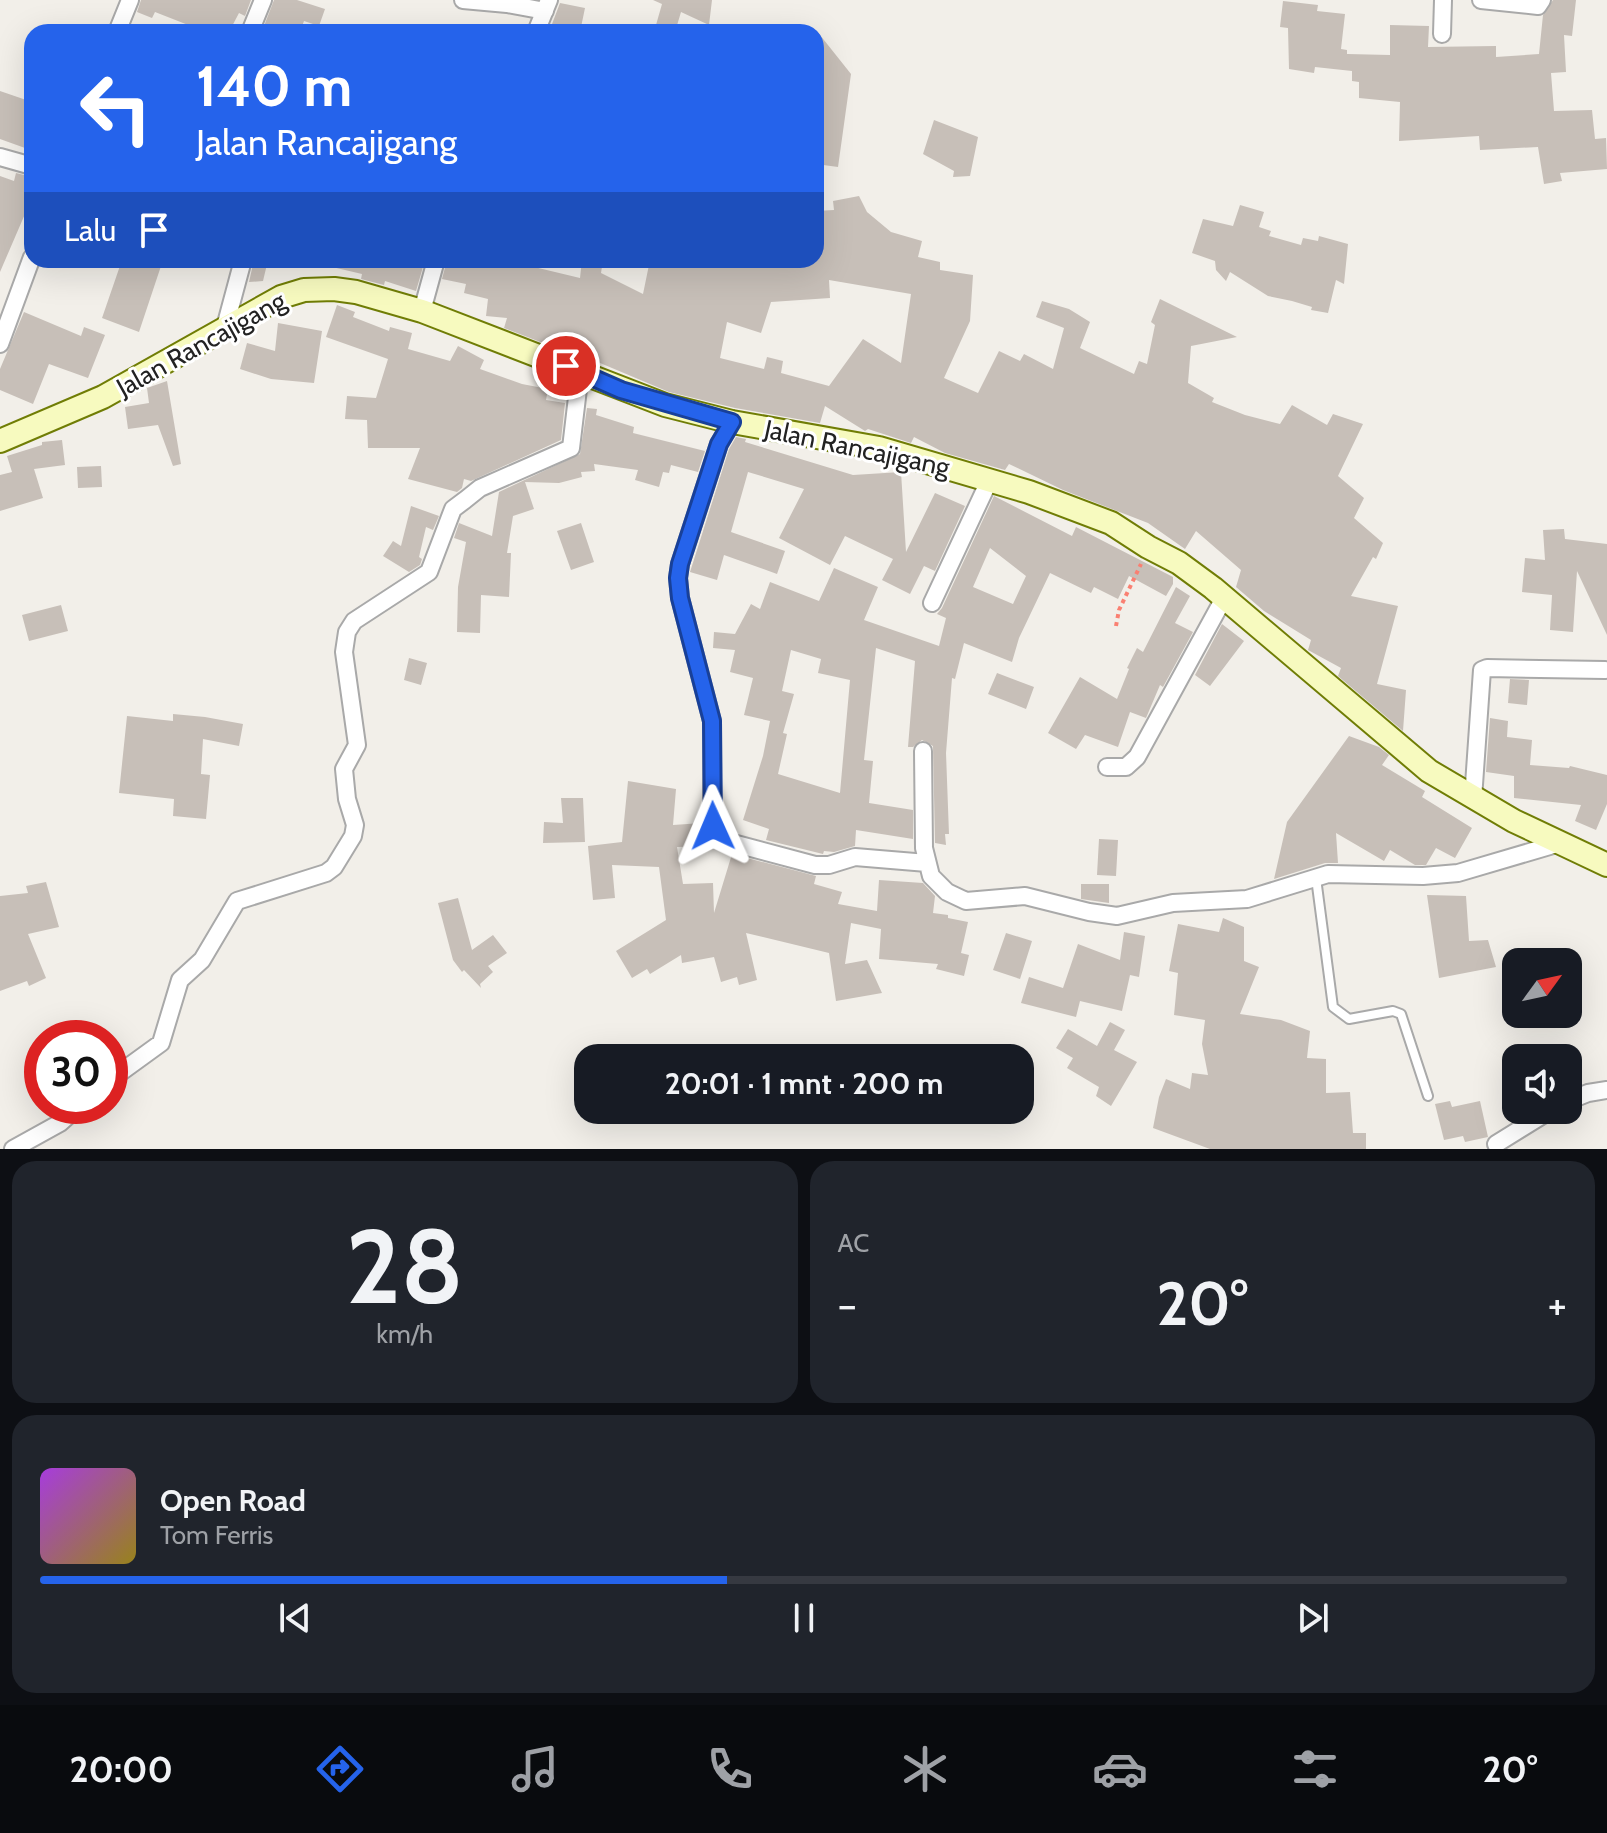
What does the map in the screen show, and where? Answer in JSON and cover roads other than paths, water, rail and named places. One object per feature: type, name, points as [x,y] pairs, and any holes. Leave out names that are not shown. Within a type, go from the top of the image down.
[{"type":"main road","name":"Jalan Rancajigang","points":[[0,441],[103,397],[281,297],[304,290],[356,292],[422,311],[650,400],[732,422],[879,448],[990,479],[1111,523],[1179,563],[1224,598],[1429,771],[1473,799],[1607,865]]},
{"type":"street","points":[[120,24],[130,0]]},
{"type":"street","points":[[253,24],[263,0]]},
{"type":"street","points":[[463,0],[547,5],[539,24]]},
{"type":"street","points":[[1442,34],[1443,0]]},
{"type":"street","points":[[1481,0],[1538,6],[1542,0]]},
{"type":"street","points":[[0,157],[24,164]]},
{"type":"street","points":[[0,344],[28,268]]},
{"type":"street","points":[[225,327],[241,268]]},
{"type":"street","points":[[422,311],[434,268]]},
{"type":"street","points":[[128,1067],[161,1043],[180,980],[204,957],[237,901],[321,875],[334,867],[356,827],[347,799],[344,769],[357,745],[344,652],[347,632],[354,621],[371,608],[429,572],[453,509],[480,488],[571,448],[580,372]]},
{"type":"street","points":[[732,422],[719,444],[678,578],[680,598],[712,721],[712,817],[715,832],[725,841],[815,865],[824,866],[855,857],[927,863]]},
{"type":"street","points":[[932,603],[990,479]]},
{"type":"street","points":[[1107,767],[1126,767],[1137,757],[1224,598]]},
{"type":"street","points":[[1473,799],[1482,670],[1605,670]]},
{"type":"street","points":[[923,751],[924,848],[927,863],[938,886],[966,901],[1025,896],[1117,916],[1173,903],[1247,899],[1336,873],[1448,875],[1560,843]]},
{"type":"street","points":[[1582,1095],[1607,1090]]},
{"type":"street","points":[[13,1149],[58,1124]]},
{"type":"street","points":[[1496,1144],[1528,1124]]},
{"type":"lane","points":[[1316,878],[1333,1007],[1349,1019],[1393,1011],[1401,1014],[1428,1096]]}]
